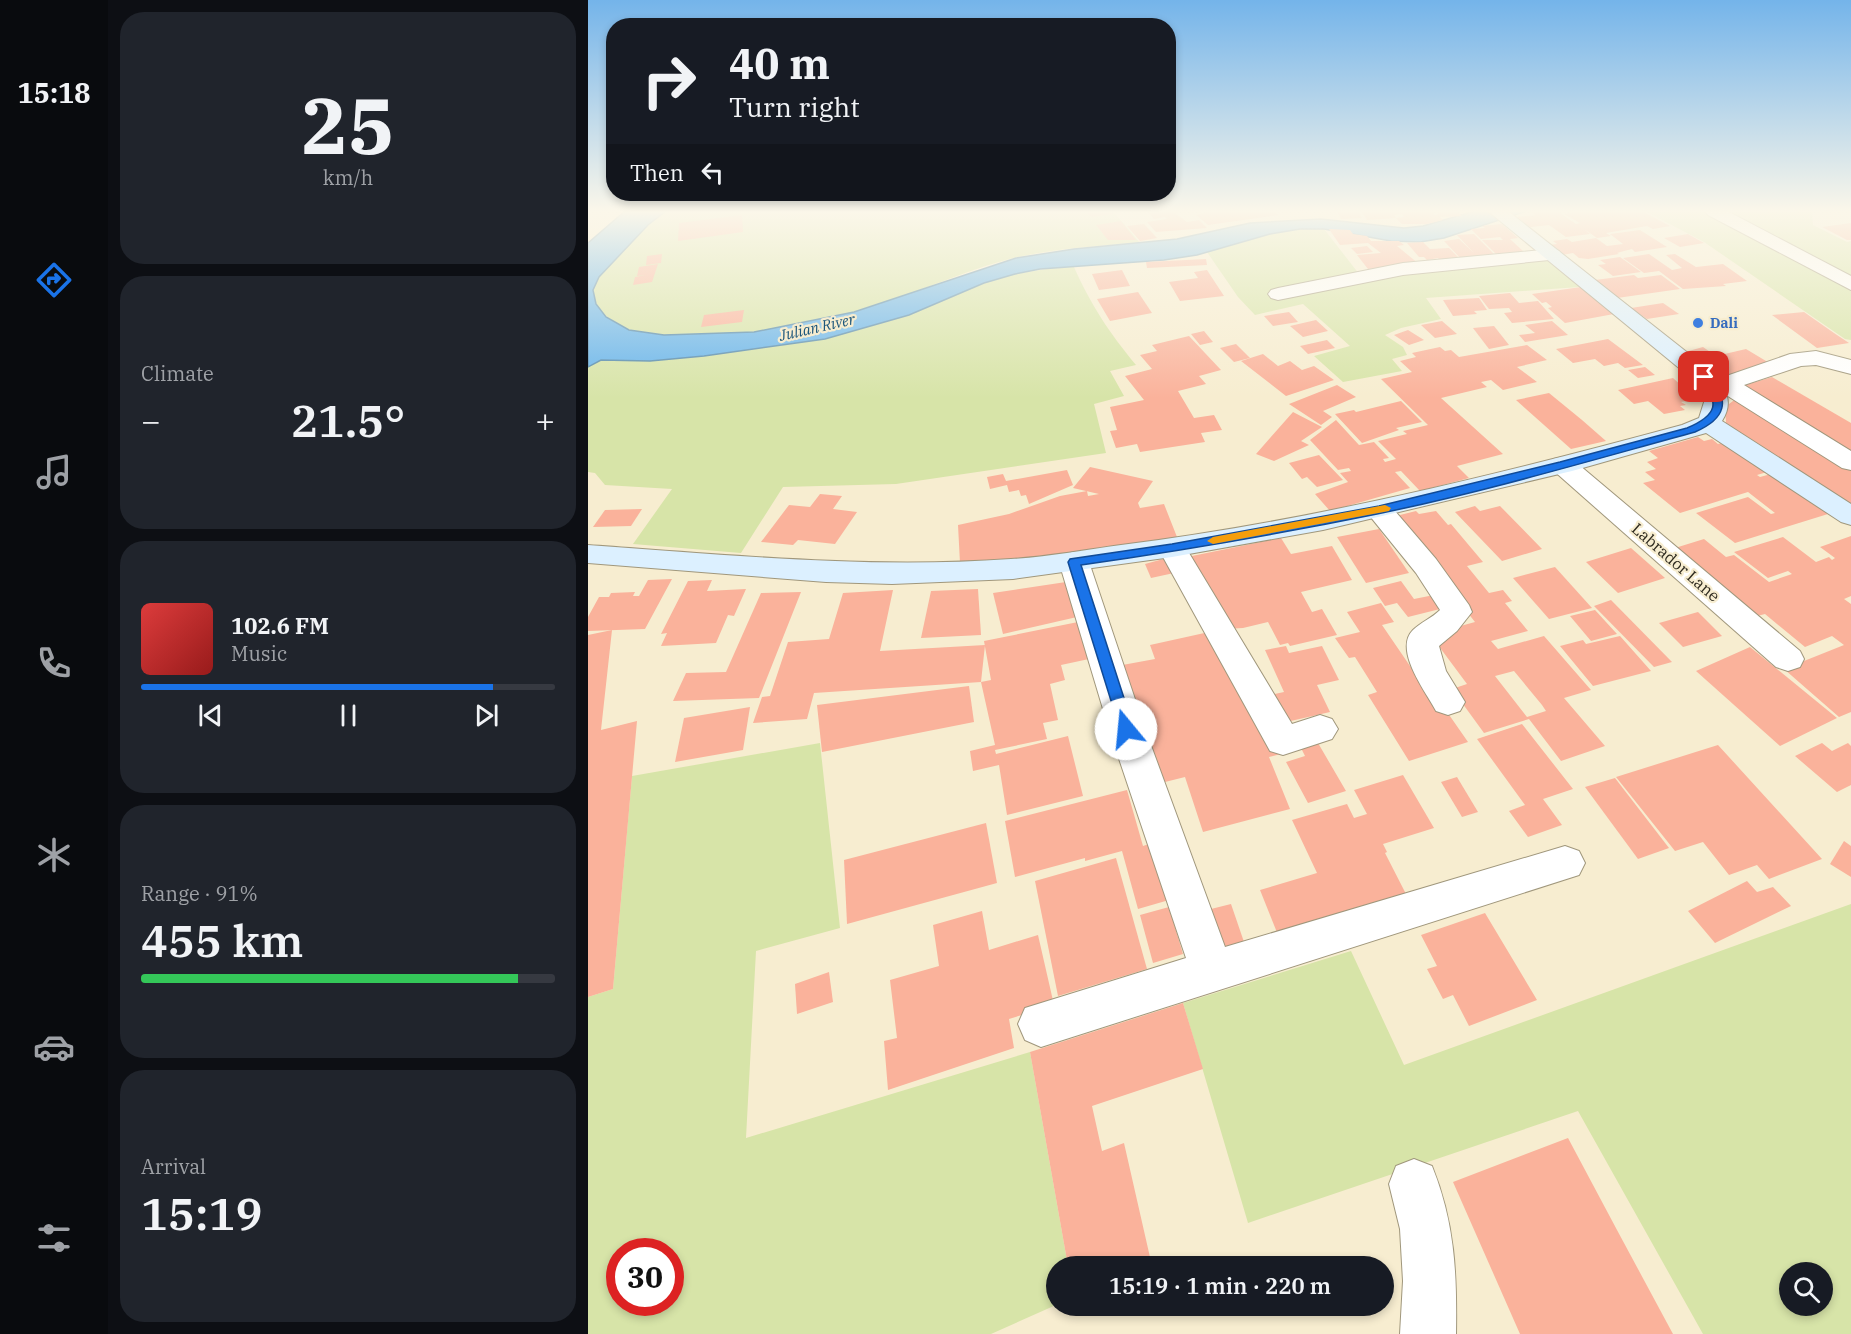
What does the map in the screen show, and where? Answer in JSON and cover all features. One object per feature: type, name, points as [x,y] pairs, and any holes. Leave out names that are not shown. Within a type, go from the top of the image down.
[{"type":"street","points":[[1278,294],[1382,273]]},
{"type":"street","points":[[1575,273],[1719,386],[1851,462]]},
{"type":"street","points":[[1831,273],[1851,284]]},
{"type":"street","points":[[1719,386],[1807,358],[1816,358],[1851,367]]},
{"type":"street","points":[[588,554],[826,572],[892,574],[1013,569],[1172,548],[1379,510],[1563,465],[1691,430],[1708,423],[1716,412],[1719,386]]},
{"type":"street","points":[[1708,423],[1851,516]]},
{"type":"street","name":"Labrador Lane","points":[[1563,465],[1788,659]]},
{"type":"street","points":[[1379,510],[1426,566],[1454,605],[1455,612],[1452,617],[1424,638],[1422,643],[1425,657],[1448,702]]},
{"type":"street","points":[[1172,548],[1283,741],[1320,729]]},
{"type":"street","points":[[1074,562],[1126,729],[1212,971]]},
{"type":"street","points":[[1041,1024],[1565,863]]},
{"type":"street","points":[[1414,1184],[1426,1229],[1430,1281],[1428,1334]]},
{"type":"green space","points":[[601,273],[966,273],[896,299],[830,318],[743,333],[684,336],[656,334],[621,327],[598,307],[593,290]]},
{"type":"green space","points":[[1077,273],[1101,317],[1136,365],[1110,371],[1124,396],[1094,404],[1106,453],[896,484],[783,487],[741,553],[633,544],[672,489],[605,485],[595,473],[588,472],[588,367],[601,360],[650,361],[704,356],[825,339],[909,315],[984,283],[1015,274]]},
{"type":"green space","points":[[1222,273],[1359,273],[1363,279],[1415,273],[1564,273],[1579,287],[1426,298],[1441,319],[1401,328],[1385,335],[1403,347],[1407,355],[1392,359],[1402,371],[1343,382],[1314,356],[1350,346],[1303,304],[1255,315],[1238,297]]},
{"type":"green space","points":[[1749,273],[1824,273],[1851,288],[1851,340],[1845,339]]},
{"type":"green space","points":[[1839,273],[1851,273],[1851,280]]},
{"type":"green space","points":[[820,743],[840,928],[756,951],[746,1138],[1030,1052],[1066,1256],[1046,1256],[1046,1309],[991,1334],[588,1334],[588,997],[613,989],[632,776]]},
{"type":"green space","points":[[1851,904],[1851,1334],[1703,1334],[1578,1111],[1248,1223],[1183,1003],[1351,951],[1404,1065]]},
{"type":"water","name":"Julian River","points":[[588,273],[603,273],[593,290],[596,304],[606,317],[629,330],[664,335],[754,332],[854,312],[970,273],[1019,273],[984,283],[909,315],[825,339],[704,356],[650,361],[601,360],[588,367]]},
{"type":"building","points":[[638,273],[655,273],[652,282],[633,285],[635,277],[646,275],[637,276]]},
{"type":"building","points":[[1124,273],[1130,286],[1099,290],[1092,274]]},
{"type":"building","points":[[1195,273],[1209,273],[1224,296],[1180,301],[1169,282],[1198,278]]},
{"type":"building","points":[[1609,273],[1632,273],[1613,276]]},
{"type":"building","points":[[1662,273],[1736,273],[1747,281],[1723,284],[1726,286],[1683,289]]},
{"type":"building","points":[[1634,275],[1638,278],[1661,275],[1680,289],[1617,298],[1595,280]]},
{"type":"building","points":[[1581,287],[1614,314],[1565,323],[1548,308],[1552,307],[1546,302],[1542,303],[1532,294]]},
{"type":"building","points":[[1138,292],[1152,313],[1110,321],[1097,299]]},
{"type":"building","points":[[1510,293],[1519,303],[1538,301],[1554,319],[1512,323],[1504,313],[1512,312],[1509,308],[1489,309],[1479,296]]},
{"type":"building","points":[[1479,298],[1487,310],[1474,311],[1477,314],[1453,316],[1443,300]]},
{"type":"building","points":[[1663,303],[1679,314],[1647,319],[1631,308]]},
{"type":"building","points":[[744,310],[742,322],[701,327],[704,315]]},
{"type":"building","points":[[1289,312],[1298,322],[1273,326],[1264,316]]},
{"type":"building","points":[[1804,312],[1849,343],[1817,348],[1772,315]]},
{"type":"building","points":[[1316,320],[1328,331],[1303,337],[1290,326]]},
{"type":"building","points":[[1442,321],[1457,334],[1435,338],[1421,325]]},
{"type":"building","points":[[1552,321],[1568,335],[1525,342],[1519,335],[1535,333],[1525,325]]},
{"type":"building","points":[[1494,326],[1509,345],[1489,349],[1473,328]]},
{"type":"building","points":[[1408,330],[1424,340],[1409,345],[1394,335]]},
{"type":"building","points":[[1204,331],[1213,342],[1200,345],[1191,334]]},
{"type":"building","points":[[1189,336],[1221,370],[1199,376],[1206,384],[1178,391],[1194,418],[1214,415],[1222,430],[1201,433],[1205,442],[1140,452],[1137,444],[1116,448],[1110,431],[1117,430],[1110,407],[1144,400],[1125,376],[1152,369],[1140,355],[1157,351],[1152,345]]},
{"type":"building","points":[[1608,339],[1643,365],[1625,368],[1618,363],[1604,366],[1595,359],[1573,363],[1556,349]]},
{"type":"building","points":[[1327,340],[1335,348],[1308,354],[1300,346]]},
{"type":"building","points":[[1236,344],[1250,358],[1234,362],[1220,348]]},
{"type":"building","points":[[1527,345],[1547,360],[1517,367],[1537,382],[1503,390],[1491,380],[1481,382],[1487,387],[1441,398],[1503,454],[1457,466],[1469,478],[1420,491],[1401,471],[1395,472],[1410,488],[1330,511],[1315,494],[1348,482],[1340,473],[1351,471],[1349,468],[1338,470],[1310,440],[1336,420],[1359,445],[1374,442],[1389,458],[1383,459],[1385,462],[1396,459],[1378,441],[1407,434],[1403,431],[1428,425],[1381,379],[1412,372],[1400,361],[1416,357],[1412,353],[1440,347],[1445,351],[1451,350],[1459,357]]},
{"type":"building","points":[[1703,347],[1716,356],[1746,349],[1771,364],[1728,375],[1704,359],[1697,360],[1685,352]]},
{"type":"building","points":[[1263,354],[1278,366],[1290,361],[1302,370],[1314,366],[1334,380],[1286,396],[1241,361]]},
{"type":"building","points":[[1645,367],[1655,375],[1638,378],[1628,370]]},
{"type":"building","points":[[1772,377],[1851,423],[1851,455],[1739,387]]},
{"type":"building","points":[[1673,378],[1696,399],[1681,402],[1686,405],[1680,406],[1685,410],[1664,414],[1648,401],[1634,404],[1618,390]]},
{"type":"building","points":[[1337,385],[1356,397],[1323,411],[1332,417],[1321,425],[1289,404]]},
{"type":"building","points":[[1549,393],[1606,441],[1571,449],[1516,400]]},
{"type":"building","points":[[1737,398],[1851,469],[1851,504],[1726,423],[1725,407]]},
{"type":"building","points":[[1401,401],[1422,422],[1396,428],[1399,430],[1362,443],[1335,414],[1354,410],[1356,412]]},
{"type":"building","points":[[1293,412],[1322,427],[1301,441],[1309,445],[1274,461],[1256,454]]},
{"type":"building","points":[[1698,437],[1704,441],[1712,439],[1718,444],[1725,442],[1767,472],[1757,475],[1760,477],[1771,474],[1828,514],[1735,543],[1696,513],[1748,497],[1771,514],[1775,513],[1748,492],[1680,513],[1643,483],[1655,480],[1645,472],[1656,469],[1647,462],[1658,458],[1649,451]]},
{"type":"building","points":[[1319,455],[1343,480],[1317,487],[1307,477],[1302,479],[1289,463]]},
{"type":"building","points":[[1090,467],[1153,481],[1138,503],[1140,508],[1164,504],[1177,537],[1016,560],[960,563],[958,525],[1009,514],[1060,496],[1086,491],[1073,488]],"holes":[[[1087,491],[1099,494],[1088,496]]]},
{"type":"building","points":[[1067,470],[1073,485],[1029,504],[1026,495],[1021,496],[1019,490],[1009,492],[1007,485],[990,489],[987,477],[1003,474],[1006,481]]},
{"type":"building","points":[[820,494],[842,496],[833,509],[857,512],[835,544],[798,540],[793,545],[761,542],[789,505],[810,507]]},
{"type":"building","points":[[1475,506],[1480,511],[1500,506],[1542,549],[1502,561],[1455,512]]},
{"type":"building","points":[[642,509],[631,526],[593,527],[605,510]]},
{"type":"building","points":[[1416,511],[1419,514],[1436,511],[1448,525],[1451,524],[1483,562],[1467,566],[1489,593],[1503,590],[1512,601],[1505,603],[1528,631],[1491,641],[1498,649],[1544,636],[1591,690],[1564,698],[1605,746],[1561,761],[1529,719],[1484,733],[1452,689],[1467,684],[1435,641],[1451,636],[1446,630],[1475,622],[1392,517]],"holes":[[[1514,671],[1546,711],[1527,717],[1495,676]]]},
{"type":"building","points":[[1379,529],[1409,573],[1366,583],[1337,537]]},
{"type":"building","points":[[1851,536],[1851,596],[1844,599],[1851,604],[1851,712],[1839,717],[1784,669],[1844,645],[1832,636],[1805,647],[1765,614],[1757,616],[1675,548],[1704,539],[1726,557],[1734,555],[1769,582],[1792,574],[1788,571],[1768,578],[1734,552],[1783,537],[1816,562],[1829,557],[1832,560],[1835,558],[1820,547]]},
{"type":"building","points":[[1281,538],[1291,554],[1332,546],[1352,580],[1301,592],[1312,612],[1322,609],[1337,635],[1290,646],[1288,643],[1280,645],[1268,622],[1243,628],[1224,629],[1187,557]]},
{"type":"building","points":[[1631,548],[1665,578],[1618,593],[1586,562]]},
{"type":"building","points":[[1167,558],[1174,573],[1151,578],[1145,564]]},
{"type":"building","points":[[1555,567],[1592,608],[1549,619],[1513,578]]},
{"type":"building","points":[[672,579],[645,629],[588,631],[588,617],[599,597],[609,597],[611,593],[635,592],[633,596],[639,596],[648,580]]},
{"type":"building","points":[[712,580],[707,591],[746,589],[734,616],[728,615],[716,643],[661,646],[667,633],[661,634],[688,581]]},
{"type":"building","points":[[1401,581],[1414,599],[1434,595],[1444,608],[1408,617],[1397,603],[1385,606],[1373,588]]},
{"type":"building","points":[[1066,582],[1077,617],[1003,634],[993,593]]},
{"type":"building","points":[[978,589],[981,635],[921,638],[931,591]]},
{"type":"building","points":[[893,590],[880,651],[985,645],[981,682],[814,693],[807,719],[753,723],[762,697],[770,696],[788,642],[829,639],[843,593]]},
{"type":"building","points":[[801,592],[759,698],[673,701],[686,673],[726,672],[761,593]]},
{"type":"building","points":[[1611,600],[1672,662],[1654,667],[1594,606]]},
{"type":"building","points":[[1381,603],[1394,622],[1382,625],[1440,710],[1445,709],[1468,742],[1409,761],[1368,695],[1377,692],[1355,657],[1349,658],[1335,638],[1360,632],[1347,612]]},
{"type":"building","points":[[1595,610],[1617,634],[1591,641],[1570,616]]},
{"type":"building","points":[[1698,612],[1722,636],[1683,647],[1659,623]]},
{"type":"building","points":[[1078,622],[1089,659],[1061,665],[1065,680],[1050,684],[1058,720],[1043,723],[1047,739],[995,750],[996,754],[1068,736],[1083,796],[1007,815],[999,765],[973,771],[970,751],[995,745],[981,682],[991,680],[984,641]]},
{"type":"building","points":[[612,630],[601,730],[637,721],[613,989],[588,997],[588,635]]},
{"type":"building","points":[[1209,632],[1281,754],[1269,757],[1290,809],[1203,832],[1185,777],[1157,784],[1117,666],[1155,659],[1150,645]]},
{"type":"building","points":[[1620,636],[1651,671],[1593,686],[1560,646],[1583,640],[1586,644]]},
{"type":"building","points":[[1286,646],[1289,653],[1322,646],[1339,680],[1317,685],[1330,712],[1282,723],[1270,695],[1284,692],[1265,650]]},
{"type":"building","points":[[1750,647],[1837,718],[1780,746],[1696,671]]},
{"type":"building","points":[[969,686],[974,722],[822,752],[817,705]]},
{"type":"building","points":[[750,707],[743,750],[675,762],[684,718]]},
{"type":"building","points":[[1522,724],[1573,789],[1543,799],[1562,825],[1528,837],[1509,811],[1525,805],[1477,739]]},
{"type":"building","points":[[1318,743],[1346,791],[1308,803],[1286,762],[1305,756],[1301,748]]},
{"type":"building","points":[[1822,743],[1832,751],[1848,743],[1851,746],[1851,785],[1837,792],[1795,756]]},
{"type":"building","points":[[1718,745],[1822,859],[1769,879],[1757,865],[1729,875],[1703,842],[1675,851],[1616,777]]},
{"type":"building","points":[[1403,775],[1434,828],[1383,844],[1387,852],[1385,853],[1406,894],[1278,935],[1260,890],[1317,873],[1292,820],[1347,804],[1354,818],[1367,814],[1354,790]]},
{"type":"building","points":[[1457,777],[1478,812],[1462,817],[1441,782]]},
{"type":"building","points":[[1615,778],[1669,848],[1638,859],[1585,787]]},
{"type":"building","points":[[1127,790],[1143,846],[1152,843],[1169,900],[1138,909],[1122,851],[1085,861],[1085,858],[1015,877],[1005,821]]},
{"type":"building","points":[[986,823],[997,883],[847,924],[844,860]]},
{"type":"building","points":[[1844,841],[1851,846],[1851,877],[1830,864]]},
{"type":"building","points":[[1116,858],[1147,969],[1058,996],[1035,881]]},
{"type":"building","points":[[1747,881],[1757,892],[1773,887],[1791,906],[1715,943],[1688,911]]},
{"type":"building","points":[[1231,904],[1244,942],[1224,948],[1211,909]]},
{"type":"building","points":[[1169,907],[1183,954],[1153,963],[1140,915]]},
{"type":"building","points":[[982,911],[989,950],[1038,935],[1054,1005],[1009,1019],[1014,1048],[888,1090],[884,1041],[897,1038],[890,980],[939,966],[933,925]]},
{"type":"building","points":[[1485,913],[1537,1000],[1469,1026],[1453,995],[1443,999],[1427,969],[1437,966],[1421,935]]},
{"type":"building","points":[[829,972],[833,1002],[797,1014],[795,984]]},
{"type":"building","points":[[1183,1003],[1203,1069],[1092,1106],[1102,1151],[1124,1143],[1150,1256],[1066,1256],[1030,1052]]},
{"type":"building","points":[[1568,1138],[1673,1334],[1520,1334],[1453,1182]]},
{"type":"slow traffic","points":[[1213,541],[1385,508]]},
{"type":"place","name":"Dali","points":[[1698,323]]},
{"type":"route","points":[[1126,729],[1074,562],[1172,548],[1379,510],[1563,465],[1691,430],[1708,423],[1716,412],[1718,400],[1714,388],[1704,377]]}]
